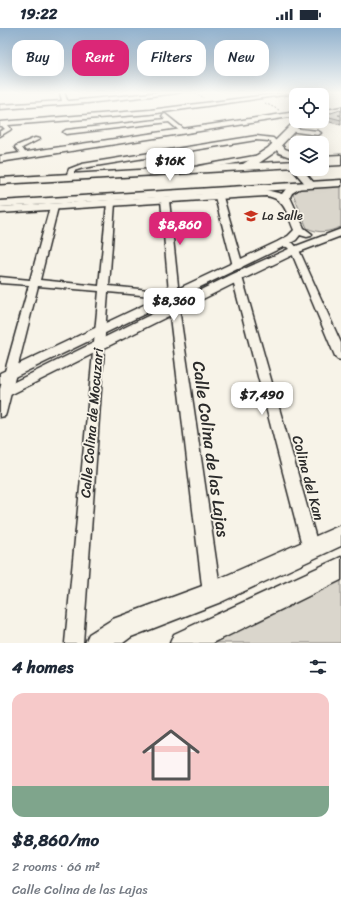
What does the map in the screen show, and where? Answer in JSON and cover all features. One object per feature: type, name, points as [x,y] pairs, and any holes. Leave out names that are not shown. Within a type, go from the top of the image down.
[{"type":"main road","points":[[0,159],[254,121]]},
{"type":"main road","points":[[229,168],[251,164],[265,156],[278,146],[291,130]]},
{"type":"main road","points":[[329,163],[341,162]]},
{"type":"main road","points":[[0,182],[289,163]]},
{"type":"main road","points":[[0,204],[341,183]]},
{"type":"main road","points":[[99,643],[122,628],[212,594],[341,535]]},
{"type":"main road","points":[[184,643],[341,568]]},
{"type":"street","points":[[2,124],[45,121]]},
{"type":"street","points":[[66,132],[166,121]]},
{"type":"street","points":[[171,121],[183,131]]},
{"type":"street","points":[[160,122],[171,133]]},
{"type":"street","points":[[0,134],[8,129],[2,124]]},
{"type":"street","points":[[291,130],[317,134]]},
{"type":"street","points":[[80,177],[71,174],[71,170],[82,166],[256,138],[271,139],[275,141],[289,157]]},
{"type":"street","points":[[24,155],[18,147],[37,139]]},
{"type":"street","points":[[186,170],[265,156]]},
{"type":"street","points":[[329,159],[341,158]]},
{"type":"street","points":[[307,176],[315,185]]},
{"type":"street","points":[[311,176],[315,185]]},
{"type":"street","points":[[299,186],[289,190],[286,194],[287,201],[299,230],[314,236],[335,234]]},
{"type":"street","points":[[0,210],[270,193],[279,195],[287,201]]},
{"type":"street","name":"Colina del Kan","points":[[219,196],[237,271],[311,549]]},
{"type":"street","name":"Calle Colina de las Lajas","points":[[165,200],[174,301],[212,594]]},
{"type":"street","name":"Calle Colina de Mocuzari","points":[[74,643],[111,203]]},
{"type":"street","points":[[0,413],[6,376],[34,283],[54,207]]},
{"type":"street","points":[[237,271],[292,238],[299,230]]},
{"type":"street","points":[[3,394],[99,339],[174,301],[237,271],[335,234]]},
{"type":"street","points":[[281,244],[290,245],[295,250],[341,356]]},
{"type":"street","points":[[0,280],[104,288],[174,301]]},
{"type":"street","points":[[6,376],[99,339]]},
{"type":"shaded area","points":[[341,185],[341,227],[324,232],[307,228],[293,194],[304,187]]},
{"type":"shaded area","points":[[341,577],[341,643],[204,643]]},
{"type":"place","name":"La Salle","points":[[251,216]]}]
